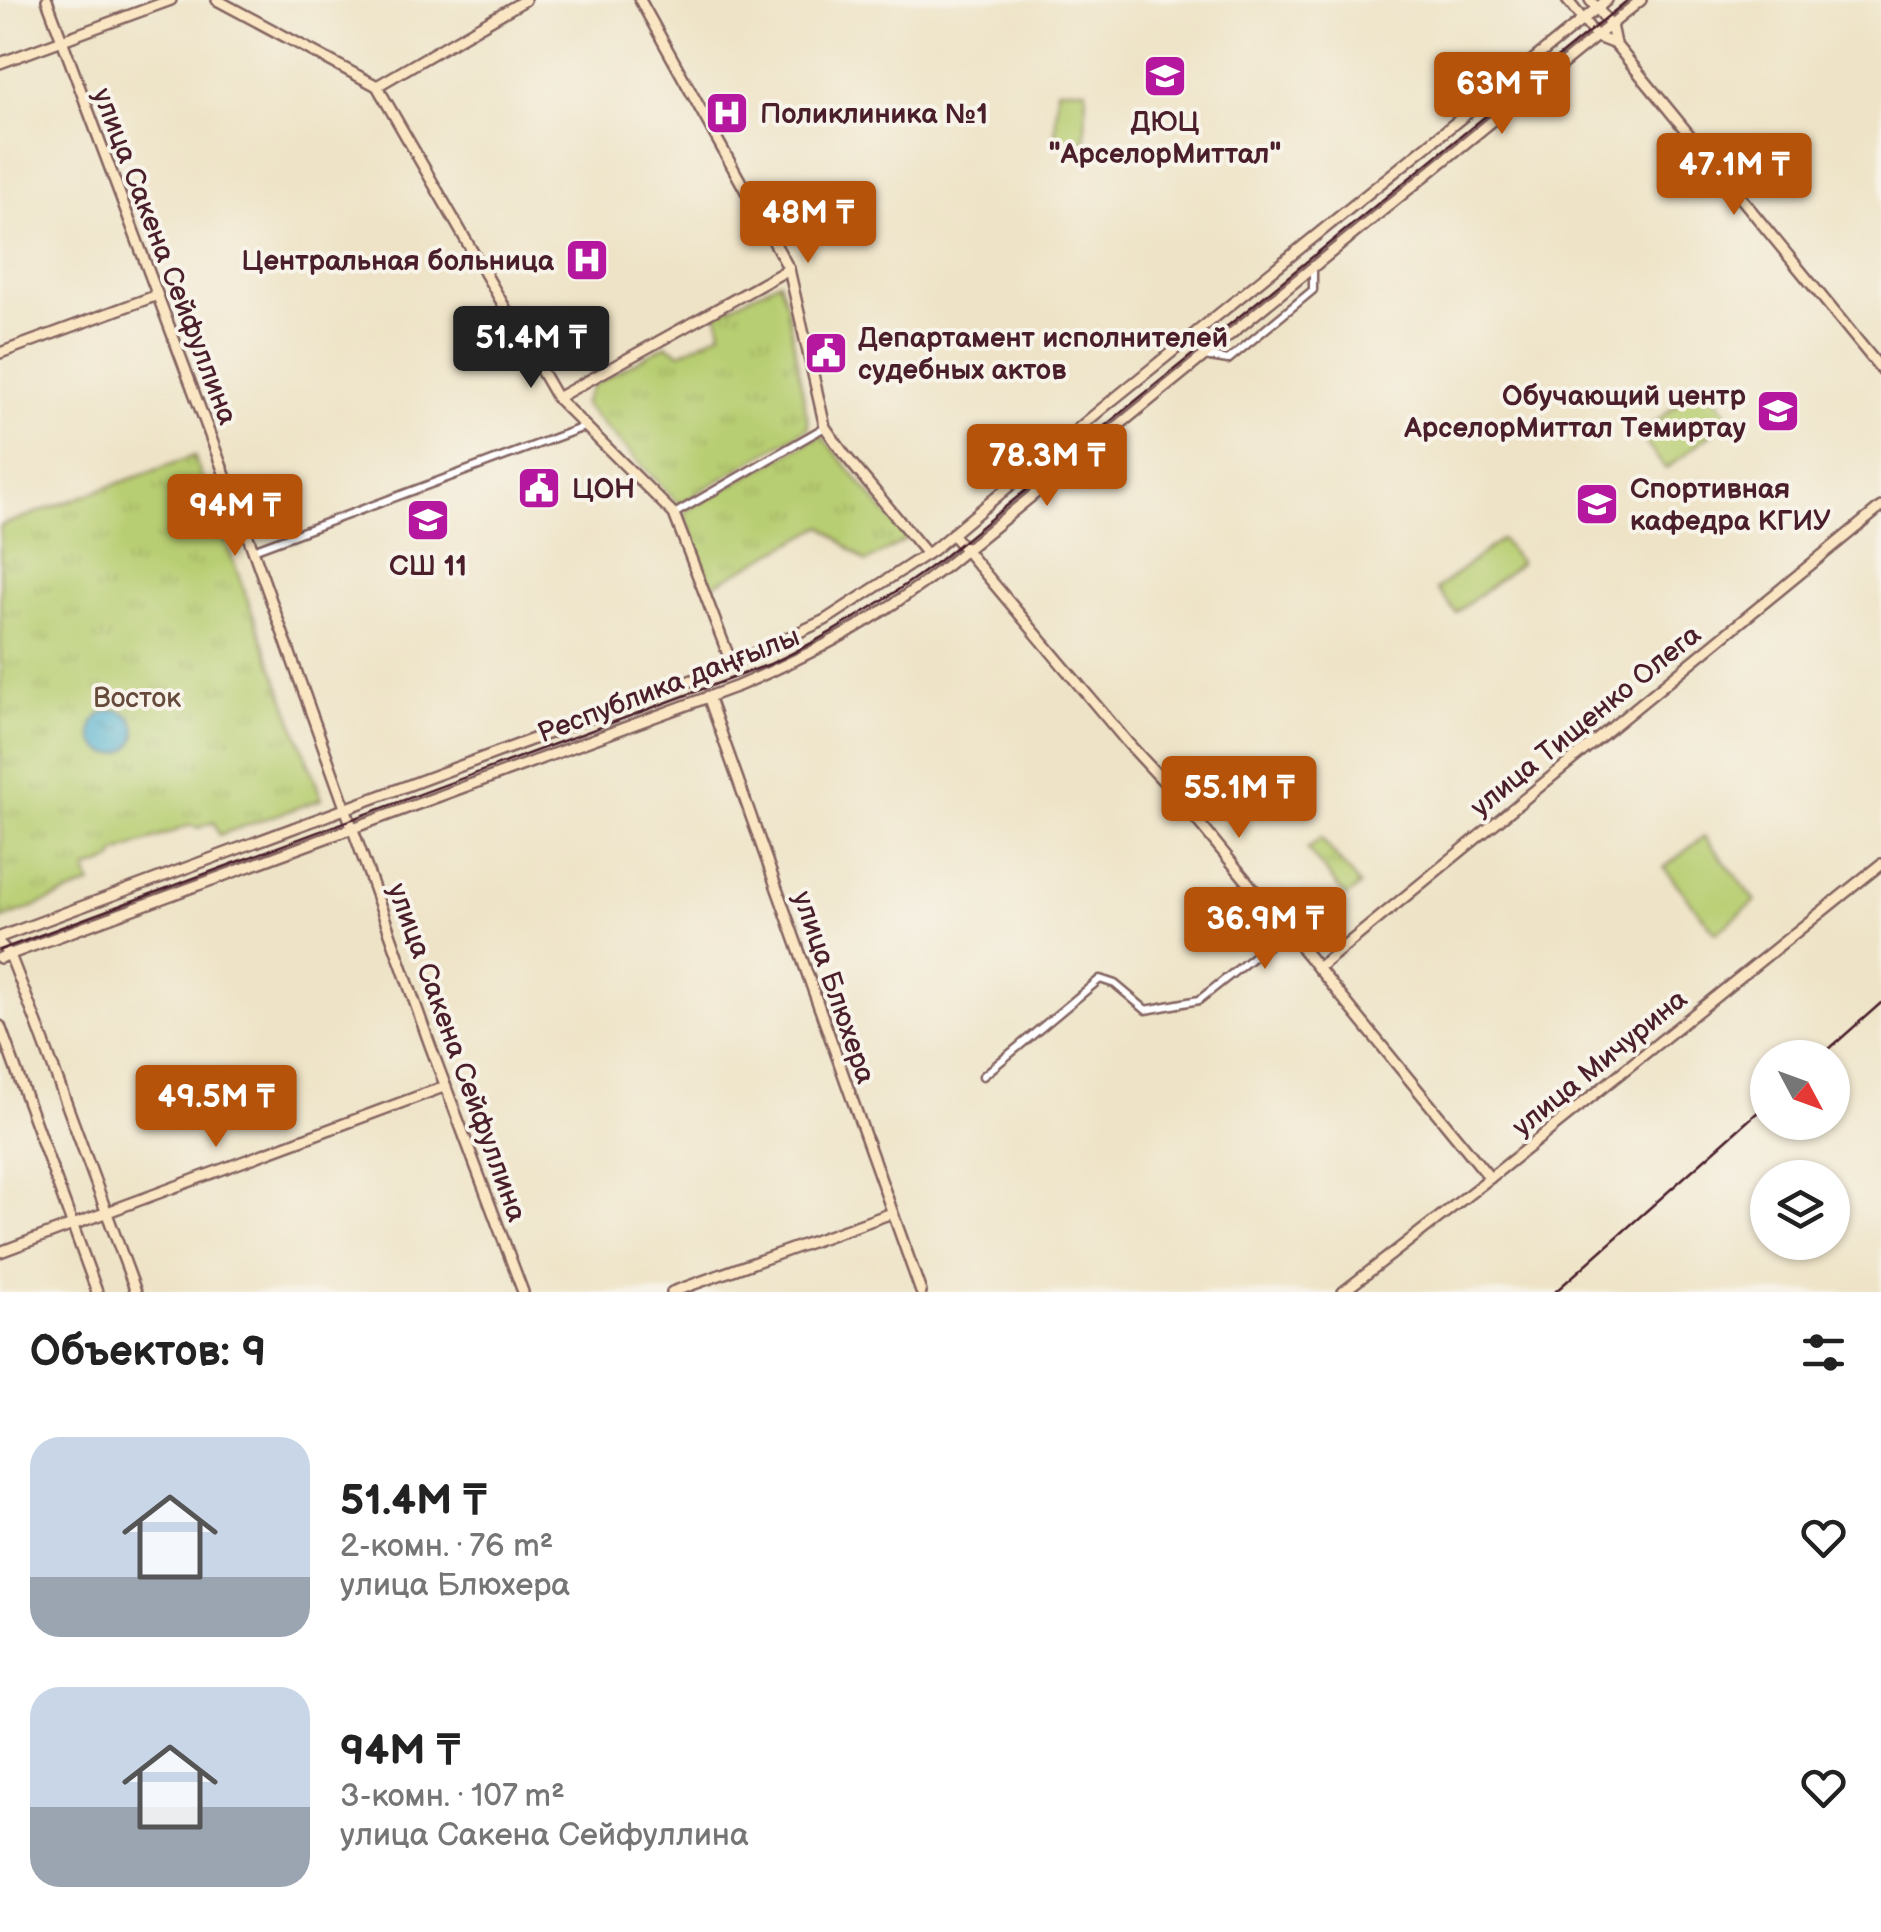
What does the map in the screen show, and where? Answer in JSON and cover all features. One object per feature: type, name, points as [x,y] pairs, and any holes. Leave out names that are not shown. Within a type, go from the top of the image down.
[{"type":"street","name":"улица Сакена Сейфуллина","points":[[46,0],[253,550],[523,1292]]},
{"type":"street","points":[[0,63],[171,0]]},
{"type":"street","points":[[217,0],[377,86],[558,398],[674,514],[732,664]]},
{"type":"street","points":[[377,86],[526,0]]},
{"type":"street","points":[[640,0],[789,269],[826,427],[927,554]]},
{"type":"street","points":[[1567,0],[1596,37],[1615,44]]},
{"type":"street","name":"Республика даңғылы","points":[[0,940],[732,664],[826,620],[927,554],[1583,20],[1594,4],[1607,0]]},
{"type":"street","name":"Республика даңғылы","points":[[5,957],[708,696],[830,644],[890,609],[1641,0]]},
{"type":"street","points":[[1594,4],[1610,25],[1615,44],[1881,369]]},
{"type":"street","points":[[1202,355],[1228,360],[1312,290],[1313,264]]},
{"type":"street","points":[[558,398],[789,269]]},
{"type":"street","points":[[0,354],[155,296]]},
{"type":"street","points":[[253,550],[584,426]]},
{"type":"street","points":[[674,514],[811,432],[826,427]]},
{"type":"street","name":"улица Тищенко Олега","points":[[1318,968],[1881,507]]},
{"type":"street","points":[[952,534],[1126,742],[1178,796],[1490,1178]]},
{"type":"street","name":"улица Блюхера","points":[[708,696],[921,1292]]},
{"type":"street","name":"улица Мичурина","points":[[1342,1292],[1881,864]]},
{"type":"street","points":[[983,1076],[1100,979],[1115,984],[1146,1010],[1199,1000],[1287,930]]},
{"type":"street","points":[[0,940],[136,1292]]},
{"type":"street","points":[[0,1026],[98,1292]]},
{"type":"street","points":[[0,1252],[446,1086]]},
{"type":"street","points":[[672,1292],[892,1213]]},
{"type":"green space","points":[[1057,89],[1086,89],[1085,143],[1055,142]]},
{"type":"green space","points":[[779,281],[809,427],[679,504],[583,404],[592,386],[666,345],[681,353],[721,332],[718,313]]},
{"type":"green space","points":[[1704,383],[1731,418],[1666,469],[1639,435]]},
{"type":"green space","points":[[821,435],[907,539],[866,562],[823,526],[711,586],[684,512]]},
{"type":"green space","name":"Восток","points":[[194,456],[322,799],[219,835],[214,822],[198,828],[191,825],[116,853],[113,860],[86,870],[91,884],[1,920],[0,526]]},
{"type":"green space","points":[[1501,539],[1520,563],[1456,613],[1437,589]]},
{"type":"green space","points":[[1704,836],[1756,901],[1716,933],[1664,868]]},
{"type":"green space","points":[[1321,838],[1360,886],[1346,897],[1307,849]]},
{"type":"water","points":[[114,710],[130,716],[136,732],[130,748],[114,754],[98,748],[92,732],[98,716]]},
{"type":"tram line","points":[[0,950],[770,664],[837,629],[940,560],[1628,0]]},
{"type":"railway","points":[[1839,1040],[1881,1003]]},
{"type":"railway","points":[[1555,1292],[1750,1119]]},
{"type":"place","name":"ДЮЦ \"АрселорМиттал\"","points":[[1165,76]]},
{"type":"place","name":"Поликлиника №1","points":[[727,113]]},
{"type":"place","name":"Центральная больница","points":[[587,260]]},
{"type":"place","name":"Департамент исполнителей судебных актов","points":[[826,353]]},
{"type":"place","name":"Обучающий центр АрселорМиттал Темиртау","points":[[1778,411]]},
{"type":"place","name":"ЦОН","points":[[539,488]]},
{"type":"place","name":"Спортивная кафедра КГИУ","points":[[1597,504]]},
{"type":"place","name":"СШ 11","points":[[428,520]]}]
